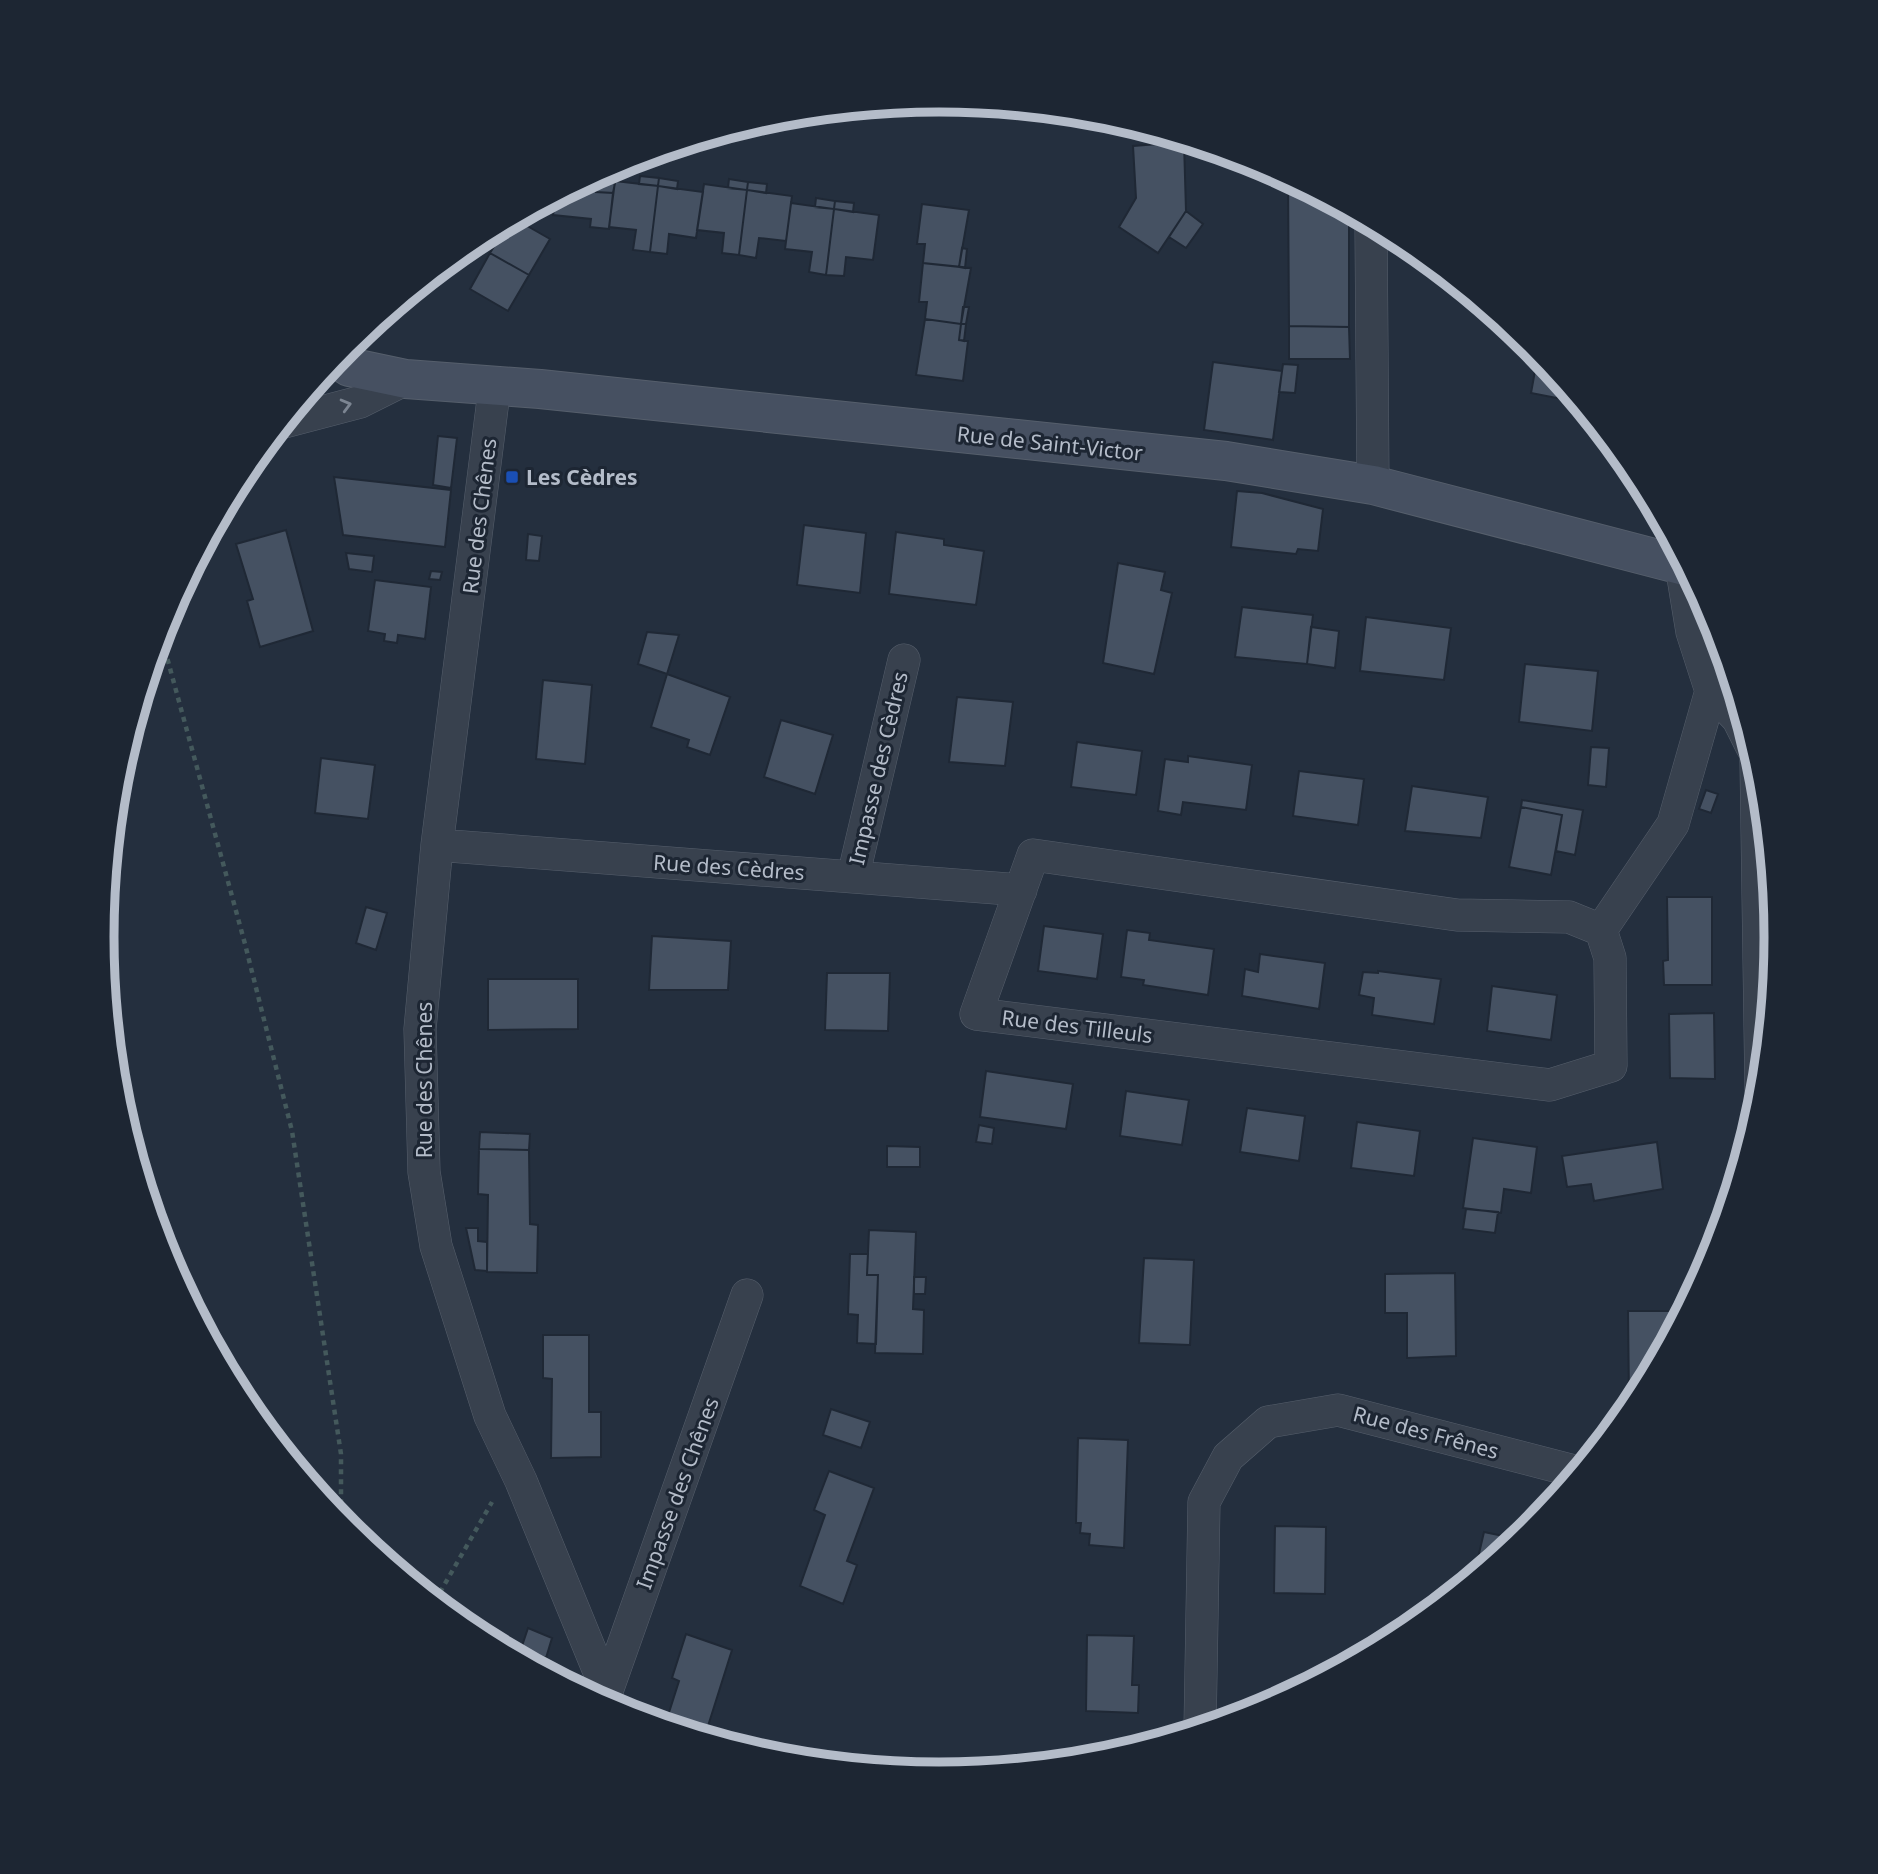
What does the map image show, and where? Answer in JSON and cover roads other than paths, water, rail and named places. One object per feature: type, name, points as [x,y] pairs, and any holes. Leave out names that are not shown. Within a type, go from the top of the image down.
[{"type":"street","points":[[1371,235],[1373,485]]},
{"type":"street","name":"Rue de Saint-Victor","points":[[346,365],[405,379],[495,384],[1212,460],[1373,485],[1674,563]]},
{"type":"street","points":[[298,418],[360,402],[405,379]]},
{"type":"street","name":"Rue des Chênes","points":[[495,384],[437,845],[420,1029],[424,1172],[436,1246],[490,1416],[521,1481],[604,1690]]},
{"type":"street","points":[[1686,588],[1692,632],[1711,691],[1733,714]]},
{"type":"street","name":"Impasse des Cèdres","points":[[853,877],[904,660]]},
{"type":"street","points":[[1601,930],[1673,824],[1711,691]]},
{"type":"street","points":[[1758,838],[1762,996]]},
{"type":"street","name":"Rue des Cèdres","points":[[437,845],[1021,890]]},
{"type":"street","name":"Rue des Tilleuls","points":[[1033,855],[1457,915],[1569,917],[1601,930],[1610,958],[1611,1066],[1550,1085],[976,1014],[1021,890],[1033,855]]},
{"type":"street","name":"Impasse des Chênes","points":[[609,1693],[747,1295]]},
{"type":"street","name":"Rue des Frênes","points":[[1200,1719],[1204,1502],[1228,1457],[1268,1422],[1338,1410],[1569,1470]]},
{"type":"place","name":"Les Cèdres","points":[[512,477]]}]
